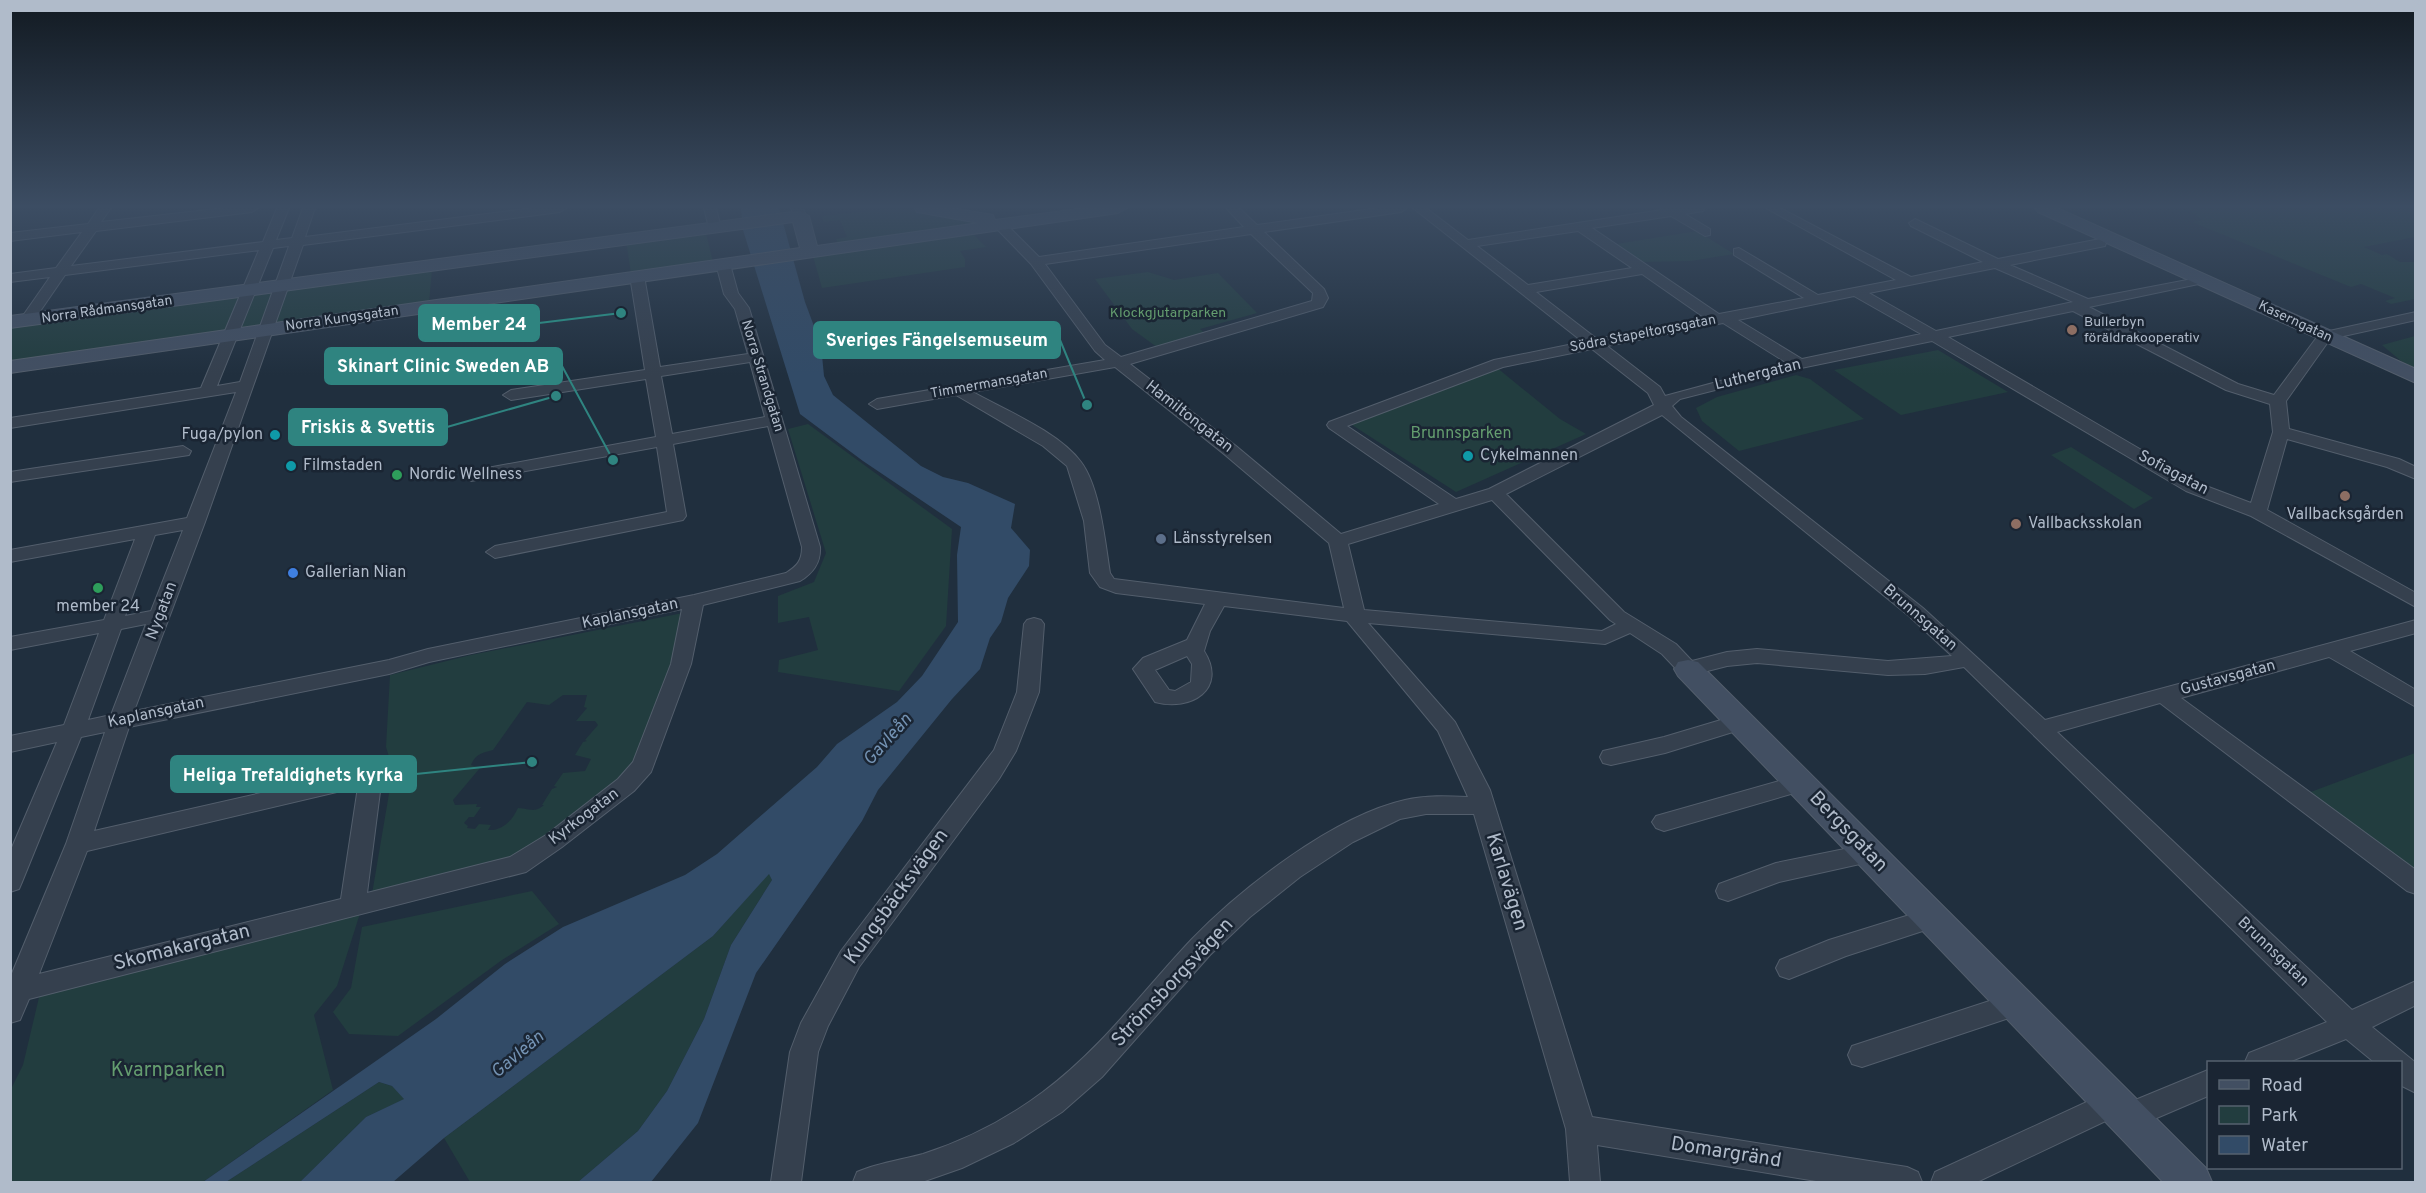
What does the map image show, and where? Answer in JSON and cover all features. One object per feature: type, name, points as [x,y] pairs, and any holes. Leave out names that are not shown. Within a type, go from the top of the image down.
[{"type":"street","points":[[19,321],[66,264]]},
{"type":"street","points":[[10,278],[119,264]]},
{"type":"street","points":[[207,393],[259,264]]},
{"type":"street","name":"Nygatan","points":[[13,998],[78,844],[120,720],[196,522],[289,264]]},
{"type":"street","name":"Norra Rådmansgatan","points":[[19,321],[452,264]]},
{"type":"street","name":"Norra Strandgatan","points":[[723,264],[731,294],[742,308],[811,547]]},
{"type":"street","name":"Norra Kungsgatan","points":[[10,367],[727,264]]},
{"type":"street","name":"Hamiltongatan","points":[[1038,264],[1100,348],[1230,450],[1338,541]]},
{"type":"street","name":"Timmermansgatan","points":[[877,404],[1155,353],[1318,304],[1321,298],[1319,292],[1290,264]]},
{"type":"street","name":"Brunnsgatan","points":[[1491,264],[1654,390],[1662,405],[1675,420],[1916,612],[2349,1025],[2393,1061]]},
{"type":"street","points":[[1635,264],[1720,318],[1800,364]]},
{"type":"street","points":[[1757,264],[1815,299]]},
{"type":"street","points":[[1876,264],[1909,281]]},
{"type":"street","points":[[1997,264],[2081,305],[2232,387],[2278,401]]},
{"type":"street","name":"Södra Stapeltorgsgatan","points":[[1455,507],[1335,425],[1498,363],[1997,264]]},
{"type":"street","name":"Kaserngatan","points":[[2169,264],[2415,377]]},
{"type":"street","points":[[1525,290],[1644,270]]},
{"type":"street","points":[[495,552],[676,516],[637,276]]},
{"type":"street","name":"Luthergatan","points":[[1338,541],[1455,507],[1495,492],[1653,414],[1674,396],[1800,364],[2203,279]]},
{"type":"street","name":"Sofiagatan","points":[[1855,291],[2192,487],[2257,512],[2415,601]]},
{"type":"street","points":[[2257,512],[2281,432],[2278,401],[2325,336],[2415,316]]},
{"type":"street","points":[[2380,324],[2415,330]]},
{"type":"street","points":[[511,395],[756,357]]},
{"type":"street","points":[[10,423],[245,386]]},
{"type":"street","points":[[957,389],[1049,442],[1074,464],[1093,521],[1100,573],[1107,583],[1116,587],[1354,615],[1605,638],[1631,625]]},
{"type":"street","points":[[471,476],[775,420]]},
{"type":"street","points":[[2281,432],[2393,463],[2415,474]]},
{"type":"street","points":[[10,477],[183,451]]},
{"type":"street","points":[[2393,463],[2415,458]]},
{"type":"street","name":"Bergsgatan","points":[[1495,492],[1617,616],[1669,649],[2191,1182]]},
{"type":"street","points":[[10,556],[196,522]]},
{"type":"street","points":[[10,882],[73,730],[147,531]]},
{"type":"street","points":[[1338,541],[1354,615]]},
{"type":"street","name":"Kaplansgatan","points":[[10,744],[694,602],[793,577],[807,568],[812,557],[811,547]]},
{"type":"street","points":[[1197,644],[1200,632],[1218,599]]},
{"type":"street","name":"Kyrkogatan","points":[[353,904],[517,865],[554,841],[626,785],[643,766],[681,664],[694,602]]},
{"type":"street","points":[[10,644],[160,615]]},
{"type":"street","name":"Karlavägen","points":[[1354,615],[1365,635],[1447,727],[1484,806],[1581,1129],[1585,1182]]},
{"type":"street","name":"Kungsbäcksvägen","points":[[786,1182],[804,1052],[815,1023],[850,959],[957,815],[992,773],[1005,751],[1028,692],[1034,624]]},
{"type":"street","name":"Gustavsgatan","points":[[2040,729],[2415,626]]},
{"type":"street","points":[[2333,650],[2415,700]]},
{"type":"street","points":[[1688,669],[1727,659],[1757,656],[1888,668],[1925,667],[1968,660]]},
{"type":"street","points":[[2163,695],[2415,884]]},
{"type":"street","points":[[1611,757],[1665,745],[1741,722]]},
{"type":"street","points":[[78,844],[371,776],[353,904]]},
{"type":"street","points":[[1664,822],[1800,783]]},
{"type":"street","name":"Strömsborgsvägen","points":[[868,1182],[940,1164],[985,1143],[1039,1113],[1077,1083],[1119,1042],[1203,946],[1237,915],[1317,853],[1354,829],[1394,812],[1421,806],[1484,806]]},
{"type":"street","points":[[1728,891],[1776,873],[1869,853]]},
{"type":"street","name":"Skomakargatan","points":[[13,998],[353,904]]},
{"type":"street","points":[[1789,968],[1838,948],[1932,918]]},
{"type":"street","points":[[2261,1061],[2349,1025],[2415,992]]},
{"type":"street","points":[[1862,1055],[2017,1004]]},
{"type":"street","points":[[2402,1070],[2415,1080]]},
{"type":"street","points":[[1946,1182],[2121,1110],[2207,1083]]},
{"type":"street","name":"Domargränd","points":[[1581,1129],[1907,1182]]},
{"type":"green space","points":[[629,264],[702,264],[631,274]]},
{"type":"green space","points":[[815,264],[965,264],[965,267],[822,288]]},
{"type":"green space","points":[[2294,264],[2415,264],[2415,299],[2391,304],[2385,301],[2395,298],[2361,284],[2351,287]]},
{"type":"green space","points":[[432,269],[429,303],[11,362],[10,326]]},
{"type":"green space","name":"Klockgjutarparken","points":[[1148,272],[1174,280],[1218,273],[1257,313],[1200,329],[1209,337],[1161,350],[1132,329],[1095,279]]},
{"type":"green space","points":[[2415,336],[2415,368],[2401,361],[2382,345]]},
{"type":"green space","points":[[1938,350],[2008,392],[1901,415],[1834,370]]},
{"type":"green space","name":"Brunnsparken","points":[[1496,367],[1560,419],[1586,434],[1456,492],[1349,423]]},
{"type":"green space","points":[[1796,375],[1810,379],[1864,419],[1739,451],[1702,421],[1696,408],[1717,397]]},
{"type":"green space","points":[[808,424],[952,529],[946,626],[899,691],[778,672],[779,660],[818,650],[809,617],[778,623],[778,596],[814,582],[826,553],[788,429]]},
{"type":"green space","points":[[2071,447],[2153,498],[2134,509],[2051,455]]},
{"type":"green space","points":[[693,611],[643,766],[517,865],[371,900],[393,770],[386,747],[390,675],[471,655]],"holes":[[[563,695],[587,695],[584,707],[587,708],[576,721],[595,721],[598,725],[575,755],[591,759],[585,771],[563,773],[554,786],[557,787],[552,789],[542,805],[544,805],[535,810],[518,808],[510,821],[498,829],[488,830],[491,825],[479,824],[475,829],[467,828],[468,826],[464,823],[469,817],[474,817],[481,807],[476,807],[477,804],[455,805],[453,800],[480,768],[471,765],[475,758],[493,750],[527,702],[549,705]]]},
{"type":"green space","points":[[2415,753],[2415,874],[2308,793]]},
{"type":"green space","points":[[769,873],[772,880],[731,945],[704,1019],[667,1091],[638,1131],[578,1182],[470,1182],[444,1138],[713,936]]},
{"type":"green space","points":[[532,891],[559,924],[502,960],[398,1036],[349,1034],[333,1012],[351,988],[362,927]]},
{"type":"green space","name":"Kvarnparken","points":[[362,907],[337,986],[314,1015],[333,1090],[203,1182],[11,1182],[10,1091],[23,1065],[41,989]]},
{"type":"green space","points":[[379,1082],[392,1086],[405,1099],[366,1117],[300,1182],[226,1182]]},
{"type":"water","name":"Gavleån","points":[[753,264],[794,264],[805,302],[821,345],[824,376],[833,395],[921,466],[943,477],[968,483],[1015,504],[1011,528],[1030,550],[1029,566],[1008,598],[1001,622],[990,638],[980,669],[952,699],[878,790],[862,821],[756,973],[698,1123],[651,1182],[578,1182],[638,1131],[667,1091],[704,1019],[731,945],[772,880],[769,874],[713,936],[444,1138],[393,1182],[300,1182],[366,1117],[404,1099],[392,1086],[379,1082],[226,1182],[203,1182],[436,1019],[505,964],[563,927],[685,875],[717,854],[817,767],[837,744],[897,702],[922,676],[958,622],[957,555],[961,527],[863,461],[800,414]]},
{"type":"place","name":"Member 24","points":[[621,313]]},
{"type":"place","name":"Bullerbyn föräldrakooperativ","points":[[2072,330]]},
{"type":"place","name":"Friskis & Svettis","points":[[556,396]]},
{"type":"place","name":"Sveriges Fängelsemuseum","points":[[1087,405]]},
{"type":"place","name":"Fuga/pylon","points":[[275,435]]},
{"type":"place","name":"Cykelmannen","points":[[1468,456]]},
{"type":"place","name":"Skinart Clinic Sweden AB","points":[[613,460]]},
{"type":"place","name":"Filmstaden","points":[[291,466]]},
{"type":"place","name":"Nordic Wellness","points":[[397,475]]},
{"type":"place","name":"Vallbacksgården","points":[[2345,496]]},
{"type":"place","name":"Vallbacksskolan","points":[[2016,524]]},
{"type":"place","name":"Länsstyrelsen","points":[[1161,539]]},
{"type":"place","name":"Gallerian Nian","points":[[293,573]]},
{"type":"place","name":"member 24","points":[[98,588]]},
{"type":"place","name":"Heliga Trefaldighets kyrka","points":[[532,762]]}]
